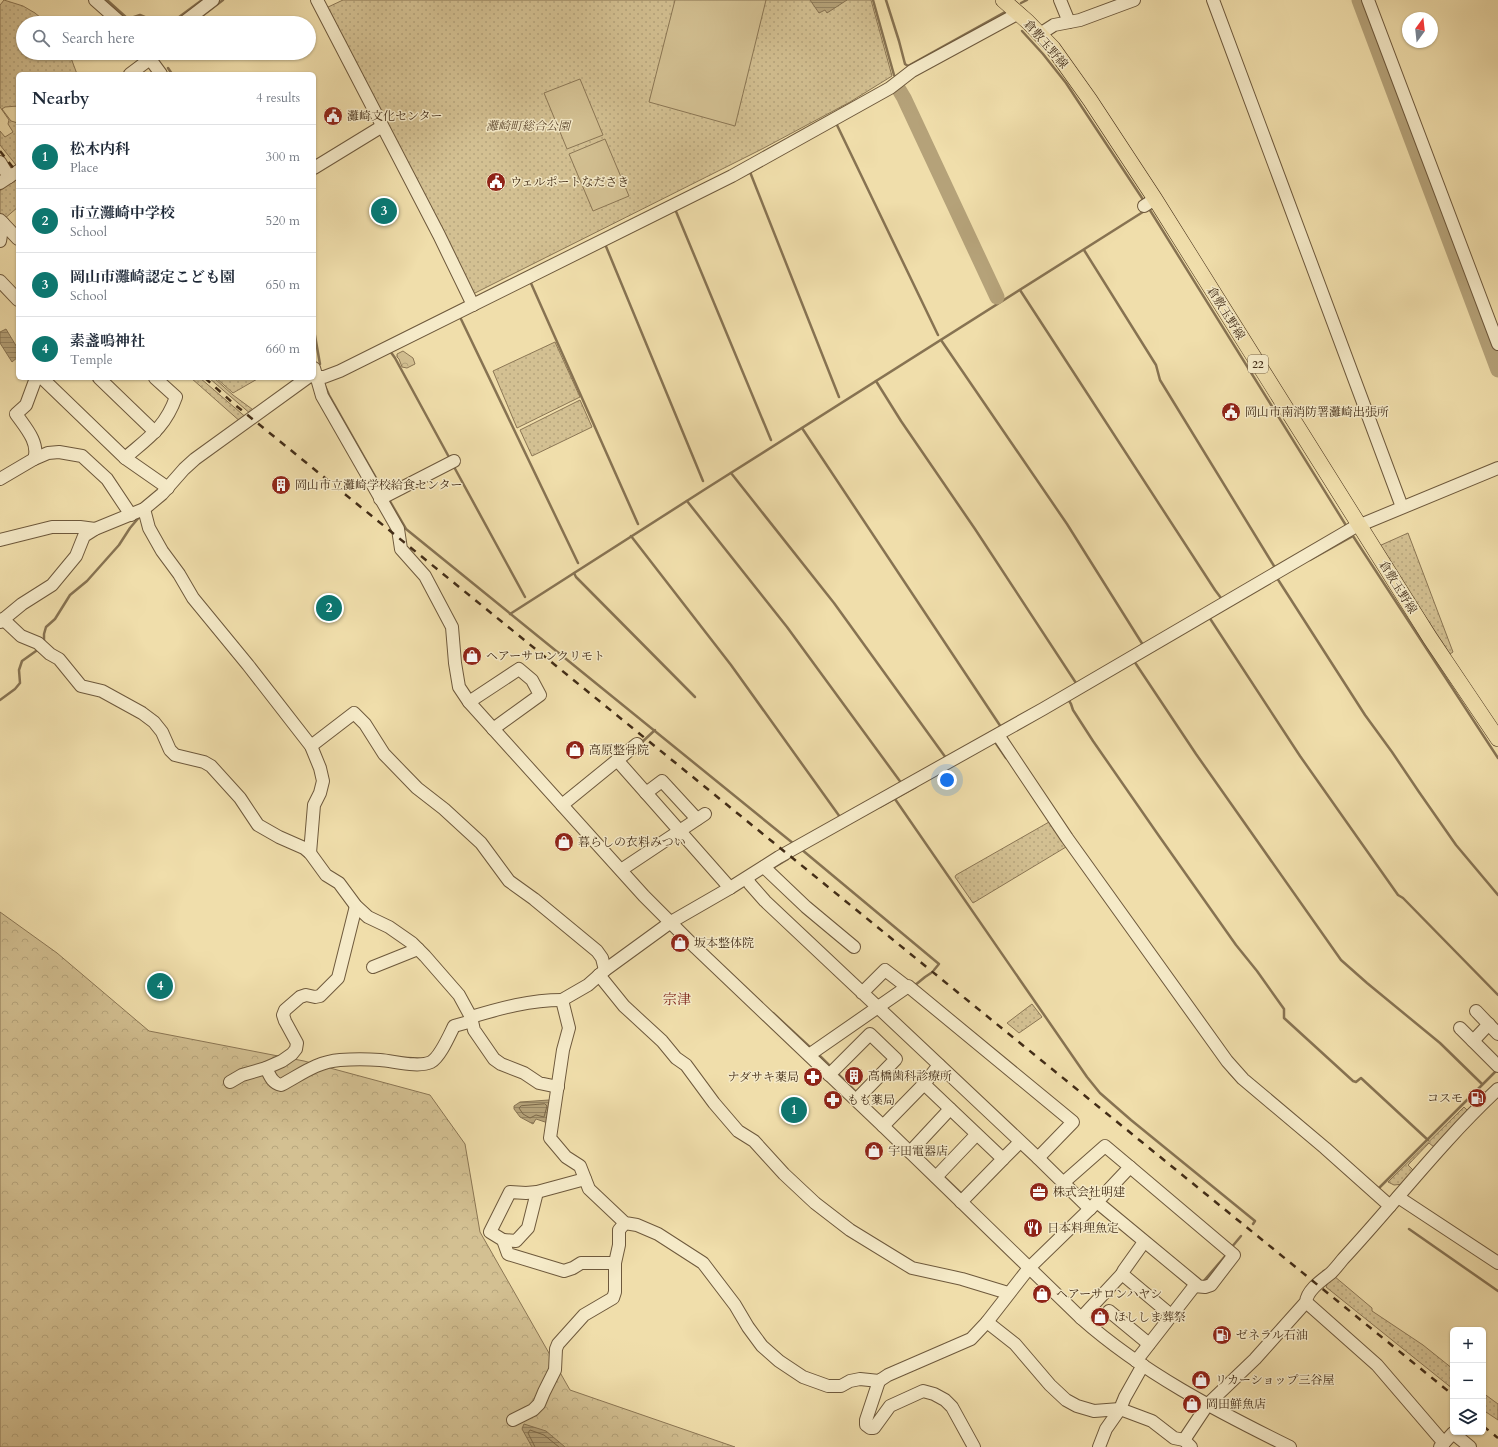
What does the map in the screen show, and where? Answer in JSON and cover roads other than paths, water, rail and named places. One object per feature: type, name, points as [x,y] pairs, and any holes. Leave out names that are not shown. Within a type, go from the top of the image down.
[{"type":"main road","name":"倉敷玉野線","points":[[1003,0],[1019,13],[1053,48],[1073,76],[1149,203],[1352,528],[1430,638],[1498,739]]},
{"type":"street","points":[[95,0],[113,16]]},
{"type":"street","points":[[192,16],[213,0]]},
{"type":"street","points":[[316,0],[381,127],[436,229],[473,305]]},
{"type":"street","points":[[1060,0],[1068,20]]},
{"type":"street","points":[[1040,34],[1054,26],[1116,0]]},
{"type":"street","points":[[1068,20],[1080,20],[1134,0]]},
{"type":"street","points":[[1213,0],[1402,507]]},
{"type":"street","points":[[1368,0],[1498,344]]},
{"type":"street","points":[[316,376],[324,377],[340,371],[732,176],[890,88],[911,72],[1019,13]]},
{"type":"street","points":[[132,72],[144,60]]},
{"type":"street","points":[[151,60],[160,72]]},
{"type":"street","points":[[316,167],[381,127]]},
{"type":"street","points":[[2,221],[16,237]]},
{"type":"street","points":[[0,241],[2,221]]},
{"type":"street","points":[[0,281],[16,298]]},
{"type":"street","points":[[34,459],[36,447],[29,433],[16,414],[26,405],[35,380]]},
{"type":"street","points":[[44,380],[125,458],[168,488]]},
{"type":"street","points":[[101,380],[155,432]]},
{"type":"street","points":[[125,458],[161,426],[176,397],[157,380]]},
{"type":"street","points":[[306,380],[195,459],[184,469],[168,488],[144,509],[95,529],[84,536],[76,556],[52,584],[22,604],[2,620],[21,636],[38,643],[50,654],[59,659],[81,686],[102,691],[142,713],[154,722],[162,732],[170,750],[175,755],[204,762],[211,766],[240,798],[258,825],[279,837],[304,848],[310,853],[326,875],[339,883],[356,906],[368,917],[389,927],[418,949],[459,995],[471,1019],[474,1030],[494,1059],[501,1064],[524,1073],[539,1083],[558,1087]]},
{"type":"street","points":[[315,380],[322,396],[384,497],[398,529],[401,550],[425,576],[436,594],[452,627],[459,687],[469,702],[644,896],[672,922],[743,994],[812,1053],[859,1097],[964,1198],[1029,1268],[1105,1339],[1140,1363],[1208,1404],[1290,1447]]},
{"type":"street","points":[[0,479],[34,459],[48,453],[59,452],[82,456],[107,479],[131,515]]},
{"type":"street","points":[[384,497],[452,461]]},
{"type":"street","points":[[266,1068],[272,1080],[276,1084],[281,1085],[313,1067],[340,1060],[378,1060],[423,1065],[433,1061],[454,1026],[508,1005],[526,1002],[562,1000],[588,985],[602,972],[672,922],[730,888],[748,881],[767,870],[802,844],[1000,737],[1352,528],[1498,468]]},
{"type":"street","points":[[144,509],[149,528],[162,551],[179,574],[193,598],[248,665],[311,746],[320,768],[323,781],[320,793],[314,805],[310,853]]},
{"type":"street","points":[[0,540],[52,528],[80,527],[95,529]]},
{"type":"street","points":[[469,702],[519,669],[532,680],[540,695],[493,729]]},
{"type":"street","points":[[311,746],[354,713],[365,724],[384,754],[416,788],[444,809],[481,843],[509,881],[534,899],[597,951],[602,958],[602,972],[624,1006],[662,1041],[676,1058],[686,1065],[714,1103],[738,1131],[754,1141],[784,1174],[816,1203],[850,1230],[912,1268],[962,1279],[1008,1293]]},
{"type":"street","points":[[1000,737],[1067,838],[1227,1061],[1243,1079],[1325,1148],[1394,1201],[1435,1220],[1498,1263]]},
{"type":"street","points":[[562,805],[637,744]]},
{"type":"street","points":[[617,760],[730,888]]},
{"type":"street","points":[[621,870],[701,816],[662,781],[646,793]]},
{"type":"street","points":[[767,870],[806,907],[854,947]]},
{"type":"street","points":[[748,881],[765,901],[880,1009],[937,1068],[1018,1144],[1038,1158],[1063,1183],[1144,1242],[1198,1287]]},
{"type":"street","points":[[230,1082],[242,1075],[266,1068],[282,1061],[296,1049],[297,1043],[284,1021],[283,1015],[285,1010],[300,997],[306,995],[315,997],[320,996],[338,978],[356,906]]},
{"type":"street","points":[[373,967],[418,949]]},
{"type":"street","points":[[862,993],[886,970],[910,986],[1073,1122],[1038,1158]]},
{"type":"street","points":[[812,1053],[880,1009],[910,986]]},
{"type":"street","points":[[562,1000],[569,1028],[563,1050],[550,1138],[566,1157],[580,1166],[589,1189],[625,1223],[637,1225],[658,1234],[702,1263],[735,1305],[748,1327],[762,1346],[779,1361],[803,1377],[828,1386],[841,1386],[850,1381],[860,1379],[879,1381],[971,1339],[987,1322],[1008,1293],[1029,1268],[1130,1167]]},
{"type":"street","points":[[1476,1011],[1498,1034]]},
{"type":"street","points":[[1473,1041],[1489,1024]]},
{"type":"street","points":[[1460,1028],[1498,1066]]},
{"type":"street","points":[[832,1072],[870,1034],[896,1058],[859,1097]]},
{"type":"street","points":[[886,1123],[924,1084],[937,1068]]},
{"type":"street","points":[[924,1084],[1002,1159]]},
{"type":"street","points":[[987,1322],[1015,1344],[1050,1385],[1066,1400],[1077,1406],[1094,1411],[1120,1409],[1152,1421],[1174,1438],[1187,1444],[1208,1404],[1255,1359],[1306,1302],[1307,1297],[1318,1284],[1330,1273],[1434,1154],[1498,1088]]},
{"type":"street","points":[[913,1149],[950,1109]]},
{"type":"street","points":[[939,1174],[976,1135]]},
{"type":"street","points":[[964,1198],[1018,1144]]},
{"type":"street","points":[[1063,1183],[1105,1146],[1234,1255],[1211,1285],[1198,1287],[1171,1315],[1149,1344],[1120,1409],[1106,1429],[1099,1447]]},
{"type":"street","points":[[537,1192],[528,1228],[516,1241],[503,1240],[490,1232],[510,1192],[537,1192],[585,1179]]},
{"type":"street","points":[[513,1420],[533,1410],[540,1404],[555,1370],[556,1349],[558,1344],[584,1315],[613,1298],[615,1292],[615,1263],[619,1245],[618,1230],[625,1223]]},
{"type":"street","points":[[503,1240],[508,1254],[564,1271],[573,1268],[580,1263],[615,1263]]},
{"type":"street","points":[[1081,1318],[1122,1274],[1144,1242]]},
{"type":"street","points":[[1122,1274],[1171,1315]]},
{"type":"street","points":[[1306,1302],[1377,1365],[1442,1445],[1453,1433],[1470,1447]]},
{"type":"street","points":[[1109,1312],[1149,1344]]},
{"type":"street","points":[[879,1381],[866,1420],[866,1425],[870,1428],[874,1428],[890,1406],[923,1391],[934,1394],[945,1400],[952,1407],[974,1447]]},
{"type":"water","points":[[810,0],[847,0],[827,13],[825,10],[819,13]]},
{"type":"water","points":[[6,329],[16,346],[16,359],[12,362],[0,343],[0,332]]},
{"type":"water","points":[[553,1100],[548,1123],[536,1119],[533,1124],[520,1117],[514,1109],[514,1106],[520,1102]]},
{"type":"water","points":[[524,1424],[546,1431],[565,1447],[532,1447],[522,1429]]},
{"type":"waterway","points":[[107,0],[125,16]]},
{"type":"waterway","points":[[180,16],[202,0]]},
{"type":"waterway","points":[[202,16],[223,0]]},
{"type":"waterway","points":[[873,0],[894,75]]},
{"type":"waterway","points":[[886,0],[905,64],[908,66],[1005,12]]},
{"type":"waterway","points":[[1021,3],[1027,0]]},
{"type":"waterway","points":[[1359,0],[1498,370]]},
{"type":"waterway","points":[[137,16],[142,16]]},
{"type":"waterway","points":[[1022,31],[1066,83],[1144,201]]},
{"type":"waterway","points":[[168,68],[171,72]]},
{"type":"waterway","points":[[898,88],[997,297]]},
{"type":"waterway","points":[[836,123],[938,335]]},
{"type":"waterway","points":[[750,172],[839,397]]},
{"type":"waterway","points":[[1148,207],[1347,527]]},
{"type":"waterway","points":[[675,209],[771,440]]},
{"type":"waterway","points":[[510,614],[1146,210]]},
{"type":"waterway","points":[[605,244],[703,481]]},
{"type":"waterway","points":[[1084,250],[1156,365],[1160,380],[1274,566]]},
{"type":"waterway","points":[[530,281],[638,524]]},
{"type":"waterway","points":[[1020,290],[1221,598]]},
{"type":"waterway","points":[[460,317],[578,563]]},
{"type":"waterway","points":[[941,340],[1067,524],[1143,645]]},
{"type":"waterway","points":[[316,341],[320,364]]},
{"type":"waterway","points":[[390,351],[450,459]]},
{"type":"waterway","points":[[876,381],[901,421],[975,529],[1076,683]]},
{"type":"waterway","points":[[325,386],[384,492]]},
{"type":"waterway","points":[[802,428],[1001,727]]},
{"type":"waterway","points":[[453,465],[525,597]]},
{"type":"waterway","points":[[731,473],[834,603],[946,758]]},
{"type":"waterway","points":[[388,498],[406,529],[794,844]]},
{"type":"waterway","points":[[687,501],[787,627],[902,784]]},
{"type":"waterway","points":[[44,642],[46,627],[55,619],[70,595],[87,581],[119,545],[141,515]]},
{"type":"waterway","points":[[1351,533],[1498,758]]},
{"type":"waterway","points":[[631,536],[731,665],[840,817]]},
{"type":"waterway","points":[[1310,560],[1353,536]]},
{"type":"waterway","points":[[574,573],[576,577],[695,697]]},
{"type":"waterway","points":[[1277,578],[1365,715],[1456,845],[1498,895]]},
{"type":"waterway","points":[[1209,617],[1300,756],[1398,895],[1403,898],[1498,995]]},
{"type":"waterway","points":[[0,700],[15,689],[20,683],[19,670],[22,661],[36,651]]},
{"type":"waterway","points":[[1134,661],[1196,754],[1341,960],[1440,1043],[1482,1084]]},
{"type":"waterway","points":[[1068,699],[1073,710],[1093,741],[1159,836],[1236,945],[1284,1009],[1284,1018],[1353,1081],[1356,1082],[1361,1078],[1428,1140]]},
{"type":"waterway","points":[[640,744],[655,730]]},
{"type":"waterway","points":[[995,742],[1006,758]]},
{"type":"waterway","points":[[880,807],[916,787]]},
{"type":"waterway","points":[[895,799],[1087,1077],[1100,1093],[1255,1221],[1253,1224]]},
{"type":"waterway","points":[[801,849],[939,964],[934,970]]},
{"type":"waterway","points":[[771,869],[788,859]]},
{"type":"waterway","points":[[914,986],[931,973]]},
{"type":"waterway","points":[[773,1013],[812,1049]]},
{"type":"waterway","points":[[817,1053],[832,1068]]},
{"type":"waterway","points":[[1379,1188],[1497,1070]]},
{"type":"waterway","points":[[1229,1072],[1239,1083]]},
{"type":"waterway","points":[[837,1073],[857,1093]]},
{"type":"waterway","points":[[943,1176],[963,1195]]},
{"type":"waterway","points":[[1409,1229],[1498,1291]]},
{"type":"waterway","points":[[1231,1248],[1241,1236]]},
{"type":"waterway","points":[[1202,1283],[1227,1254]]},
{"type":"railway","points":[[0,151],[16,171]]},
{"type":"railway","points":[[207,380],[234,404],[1450,1393]]},
{"type":"railway","points":[[1486,1428],[1498,1438]]},
{"type":"place","name":"灘崎文化センター","points":[[333,116]]},
{"type":"place","name":"ウェルポートなださき","points":[[496,182]]},
{"type":"place","name":"岡山市灘崎認定こども園","points":[[384,211]]},
{"type":"place","name":"岡山市南消防署灘崎出張所","points":[[1231,412]]},
{"type":"place","name":"岡山市立灘崎学校給食センター","points":[[281,485]]},
{"type":"place","name":"市立灘崎中学校","points":[[329,608]]},
{"type":"place","name":"ヘアーサロンクリモト","points":[[472,656]]},
{"type":"place","name":"高原整骨院","points":[[575,750]]},
{"type":"place","name":"暮らしの衣料みつい","points":[[564,842]]},
{"type":"place","name":"坂本整体院","points":[[680,943]]},
{"type":"place","name":"素盞嗚神社","points":[[160,986]]},
{"type":"place","name":"高橋歯科診療所","points":[[854,1076]]},
{"type":"place","name":"ナダサキ薬局","points":[[813,1077]]},
{"type":"place","name":"コスモ","points":[[1477,1098]]},
{"type":"place","name":"もも薬局","points":[[833,1100]]},
{"type":"place","name":"松木内科","points":[[794,1110]]},
{"type":"place","name":"宇田電器店","points":[[874,1151]]},
{"type":"place","name":"株式会社明建","points":[[1039,1192]]},
{"type":"place","name":"日本料理魚定","points":[[1033,1228]]},
{"type":"place","name":"ヘアーサロンハヤシ","points":[[1042,1294]]},
{"type":"place","name":"ほししま葬祭","points":[[1100,1317]]},
{"type":"place","name":"ゼネラル石油","points":[[1222,1335]]},
{"type":"place","name":"リカーショップ三谷屋","points":[[1201,1380]]},
{"type":"place","name":"岡田鮮魚店","points":[[1192,1404]]},
{"type":"district","name":"宗津","points":[[677,999]]},
{"type":"park label","name":"灘崎町総合公園","points":[[528,126]]}]
